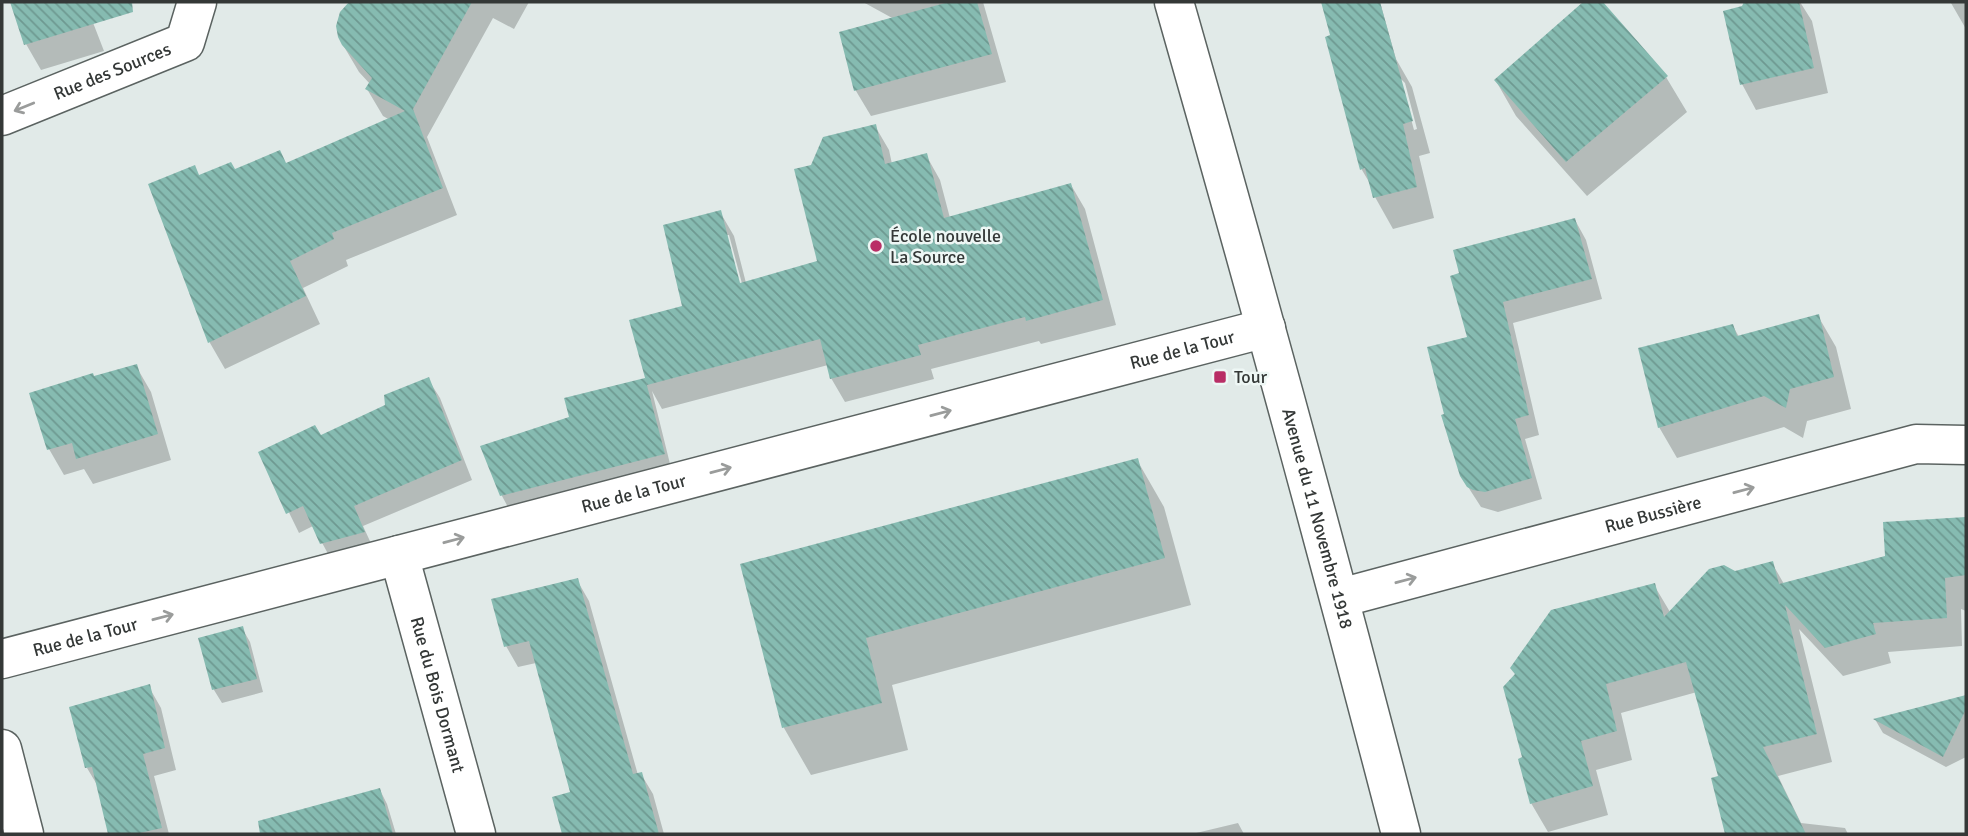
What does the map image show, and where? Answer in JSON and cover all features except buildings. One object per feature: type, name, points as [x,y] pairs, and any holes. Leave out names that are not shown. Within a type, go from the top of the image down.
[{"type":"street","name":"Rue des Sources","points":[[2,116],[185,42],[197,2]]},
{"type":"street","name":"Avenue du 11 Novembre 1918","points":[[1174,2],[1340,598],[1401,834]]},
{"type":"street","name":"Rue de la Tour","points":[[2,659],[1266,328]]},
{"type":"street","name":"Rue Bussière","points":[[1340,598],[1916,444],[1966,445]]},
{"type":"street","name":"Rue du Bois Dormant","points":[[398,555],[476,834]]},
{"type":"street","points":[[2,749],[24,834]]},
{"type":"place","name":"École nouvelle La Source","points":[[876,246]]},
{"type":"place","name":"Tour","points":[[1220,377]]}]
